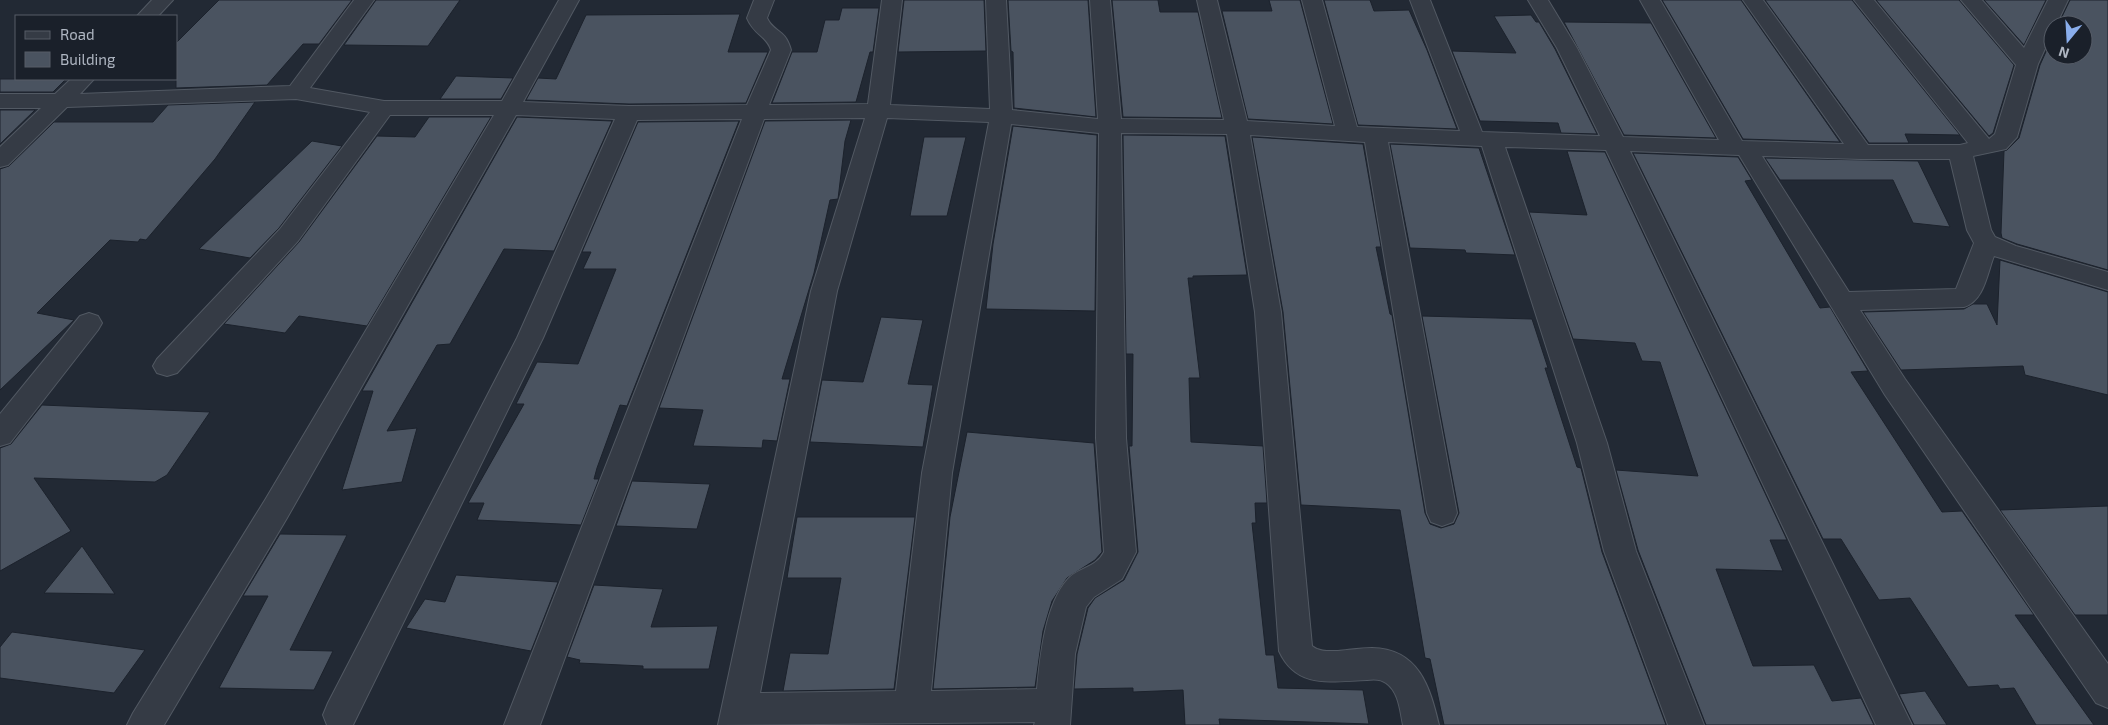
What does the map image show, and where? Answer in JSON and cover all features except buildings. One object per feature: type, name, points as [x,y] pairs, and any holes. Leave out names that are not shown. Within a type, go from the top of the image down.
[{"type":"street","points":[[148,15],[163,0]]},
{"type":"street","points":[[296,92],[364,0]]},
{"type":"street","points":[[145,725],[240,566],[276,510],[509,108],[569,0]]},
{"type":"street","points":[[522,725],[780,50],[778,39],[761,27],[757,18],[764,0]]},
{"type":"street","points":[[892,0],[878,112],[824,291],[737,718],[912,707],[1052,715],[1065,618],[1071,603],[1080,590],[1112,569],[1120,552],[1111,438],[1110,126],[1100,0]]},
{"type":"street","points":[[912,707],[937,473],[1001,116],[996,0]]},
{"type":"street","points":[[1207,0],[1237,126],[1268,312],[1296,651],[1304,660],[1321,667],[1377,664],[1397,670],[1408,682],[1421,725]]},
{"type":"street","points":[[1312,0],[1348,134]]},
{"type":"street","points":[[1420,0],[1482,139],[1592,442],[1620,551],[1686,725]]},
{"type":"street","points":[[1538,0],[1567,48],[1615,144],[1894,725]]},
{"type":"street","points":[[1650,0],[1740,148],[1895,387],[2108,692]]},
{"type":"street","points":[[1753,0],[1861,152]]},
{"type":"street","points":[[1864,0],[1972,150],[1979,230],[1986,243],[2007,252],[2108,281]]},
{"type":"street","points":[[1971,0],[2027,64]]},
{"type":"street","points":[[0,101],[60,101],[296,92],[384,108],[509,108],[628,113],[878,112],[1001,116],[1110,126],[1237,126],[1348,134],[1615,144],[1861,152],[1972,150],[1998,144],[2006,137],[2027,64],[2058,0]]},
{"type":"street","points":[[0,160],[82,80]]},
{"type":"street","points":[[167,366],[289,235],[384,108]]},
{"type":"street","points":[[340,715],[530,338],[628,113]]},
{"type":"street","points":[[1375,135],[1442,513]]},
{"type":"street","points":[[1840,301],[1964,298],[1967,295],[1986,243]]},
{"type":"street","points":[[0,435],[88,323]]}]
